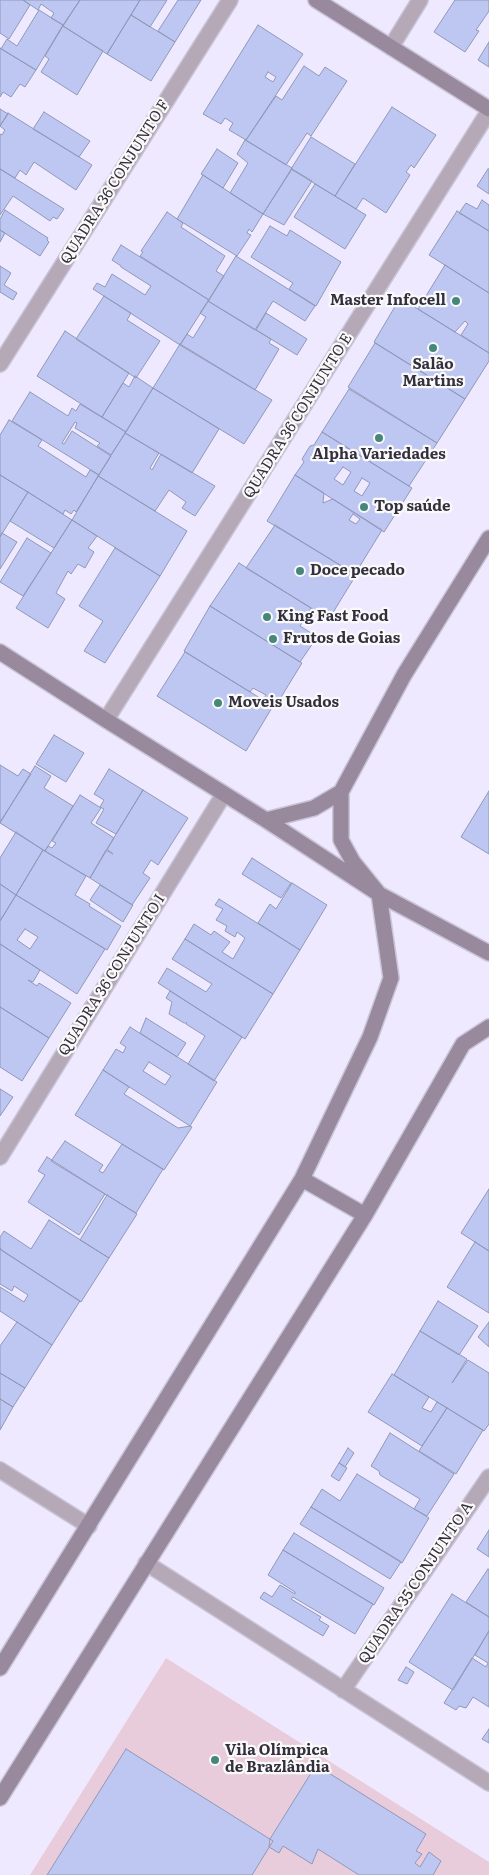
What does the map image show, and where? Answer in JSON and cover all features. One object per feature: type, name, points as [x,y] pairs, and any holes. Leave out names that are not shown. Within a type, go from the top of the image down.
[{"type":"street","name":"QUADRA 36 CONJUNTO F","points":[[0,364],[230,0]]},
{"type":"street","points":[[316,0],[489,110]]},
{"type":"street","points":[[391,47],[420,0]]},
{"type":"street","name":"QUADRA 36 CONJUNTO E","points":[[106,720],[489,110]]},
{"type":"street","points":[[0,1668],[302,1179],[370,1037],[390,978],[378,894],[353,862],[342,840],[341,792],[404,675],[489,538]]},
{"type":"street","points":[[2,657],[266,820],[378,894],[489,953]]},
{"type":"street","points":[[266,820],[314,808],[341,792]]},
{"type":"street","name":"QUADRA 36 CONJUNTO I","points":[[0,1156],[224,794]]},
{"type":"street","points":[[0,1798],[365,1215],[462,1044],[489,1026]]},
{"type":"street","points":[[302,1179],[365,1215]]},
{"type":"street","points":[[0,1470],[89,1526]]},
{"type":"street","name":"QUADRA 35 CONJUNTO A","points":[[343,1690],[489,1477]]},
{"type":"street","points":[[146,1563],[489,1783]]},
{"type":"shaded area","name":"Vila Olímpica de Brazlândia","points":[[166,1658],[489,1862],[489,1875],[30,1875]]},
{"type":"building","points":[[0,0],[23,0],[30,5],[9,39],[0,33]]},
{"type":"building","points":[[23,0],[80,0],[63,25],[51,18],[54,13],[41,4],[38,10]]},
{"type":"building","points":[[80,0],[140,0],[107,54],[63,26]]},
{"type":"building","points":[[140,0],[167,0],[150,27],[131,15]]},
{"type":"building","points":[[178,0],[201,0],[175,42],[158,31]]},
{"type":"building","points":[[455,0],[489,0],[489,11],[476,30],[479,31],[465,52],[434,32]]},
{"type":"building","points":[[39,10],[63,25],[36,70],[1,49],[7,39],[17,46]]},
{"type":"building","points":[[131,15],[175,42],[151,81],[107,54]]},
{"type":"building","points":[[258,25],[303,54],[246,140],[229,130],[233,123],[225,118],[221,124],[203,114]],"holes":[[[268,72],[276,77],[273,82],[265,77]]]},
{"type":"building","points":[[63,26],[103,51],[77,95],[41,72],[49,59],[45,56]]},
{"type":"building","points":[[489,42],[489,67],[478,60]]},
{"type":"building","points":[[0,48],[36,70],[25,87],[20,84],[11,97],[3,92],[0,97]]},
{"type":"building","points":[[304,66],[319,76],[325,67],[347,81],[311,136],[307,133],[286,165],[246,140],[276,96],[282,100]]},
{"type":"building","points":[[392,107],[436,135],[414,168],[411,165],[406,172],[410,175],[386,213],[363,198],[356,209],[335,196]]},
{"type":"building","points":[[0,109],[8,114],[0,126]]},
{"type":"building","points":[[44,112],[90,141],[79,157],[33,129]]},
{"type":"building","points":[[8,113],[92,165],[76,190],[34,162],[26,175],[20,170],[15,178],[0,169],[0,134],[2,135],[5,130],[0,126]]},
{"type":"building","points":[[311,137],[355,164],[335,196],[291,169]]},
{"type":"building","points":[[245,140],[292,168],[263,214],[230,193],[248,163],[237,154]]},
{"type":"building","points":[[217,149],[238,163],[223,188],[201,174]]},
{"type":"building","points":[[0,169],[64,209],[57,219],[53,217],[50,221],[13,196],[0,215]]},
{"type":"building","points":[[292,169],[312,181],[284,225],[263,214]]},
{"type":"building","points":[[489,169],[489,194],[477,186]]},
{"type":"building","points":[[203,175],[263,214],[252,232],[249,229],[247,233],[251,235],[237,256],[177,219]]},
{"type":"building","points":[[315,184],[366,215],[345,249],[294,217]]},
{"type":"building","points":[[482,200],[489,205],[489,231],[459,213],[466,203],[477,209]]},
{"type":"building","points":[[5,210],[48,238],[49,242],[40,256],[0,230],[0,219]]},
{"type":"building","points":[[457,211],[489,231],[489,293],[429,255]]},
{"type":"building","points":[[167,212],[183,223],[181,227],[225,256],[216,271],[224,276],[209,300],[140,256],[143,252],[141,251]]},
{"type":"building","points":[[270,226],[287,236],[290,230],[341,262],[316,306],[289,289],[293,283],[251,257]]},
{"type":"building","points":[[0,230],[5,233],[0,242]]},
{"type":"building","points":[[121,245],[209,300],[180,345],[93,289],[97,283],[105,287],[112,274],[145,295],[151,286],[112,260]]},
{"type":"building","points":[[236,256],[315,306],[305,321],[273,301],[255,330],[208,301]]},
{"type":"building","name":"Master Infocell","points":[[445,265],[489,293],[489,353],[461,335],[468,324],[465,321],[455,332],[418,309]]},
{"type":"building","points":[[0,266],[11,273],[4,285],[17,293],[13,300],[0,292]]},
{"type":"building","points":[[104,296],[131,313],[127,320],[160,341],[136,378],[76,339]]},
{"type":"building","name":"Salão Martins","points":[[400,298],[489,353],[489,361],[465,399],[374,342]]},
{"type":"building","points":[[208,301],[271,339],[269,343],[279,349],[255,390],[180,345],[187,334],[193,338],[206,317],[200,313]]},
{"type":"building","points":[[266,313],[307,339],[297,355],[256,330]]},
{"type":"building","points":[[65,331],[129,373],[102,417],[37,376]]},
{"type":"building","points":[[375,343],[465,399],[437,443],[348,387]]},
{"type":"building","points":[[180,344],[272,400],[244,444],[153,388]]},
{"type":"building","points":[[135,376],[153,388],[126,432],[102,417],[123,383],[129,387]]},
{"type":"building","points":[[153,388],[219,429],[192,473],[125,433]]},
{"type":"building","name":"Alpha Variedades","points":[[349,389],[437,443],[409,486],[322,432]]},
{"type":"building","points":[[30,392],[68,416],[72,408],[76,411],[80,404],[126,432],[111,455],[97,446],[100,443],[75,428],[77,423],[75,422],[62,443],[64,444],[72,431],[111,456],[99,475],[12,421]]},
{"type":"building","points":[[9,420],[42,440],[38,446],[86,477],[90,470],[99,475],[76,512],[74,510],[71,514],[65,510],[63,514],[0,475],[0,435]]},
{"type":"building","points":[[322,432],[412,488],[384,532],[295,475],[304,462],[302,459],[310,446],[314,445]],"holes":[[[343,467],[351,472],[343,485],[334,479]],[[362,478],[370,483],[362,496],[354,491]]]},
{"type":"building","points":[[125,433],[159,453],[150,468],[152,470],[161,454],[215,486],[195,516],[182,508],[186,502],[169,490],[155,511],[98,476]]},
{"type":"building","points":[[0,475],[28,492],[0,537]]},
{"type":"building","points":[[295,475],[324,493],[323,503],[333,499],[382,530],[355,574],[267,521]],"holes":[[[353,514],[360,519],[356,524],[349,520]]]},
{"type":"building","points":[[98,476],[187,531],[160,576],[72,520]]},
{"type":"building","points":[[28,492],[72,520],[54,548],[10,521]]},
{"type":"building","points":[[72,520],[97,536],[88,548],[94,552],[85,568],[78,564],[71,574],[68,571],[56,593],[65,599],[48,628],[16,608]]},
{"type":"building","name":"Doce pecado","points":[[275,525],[356,575],[329,619],[246,568]]},
{"type":"building","points":[[2,533],[17,542],[0,569],[0,537]]},
{"type":"building","points":[[27,538],[51,553],[23,596],[0,582]]},
{"type":"building","points":[[115,548],[160,576],[105,663],[84,651],[103,621],[79,606]]},
{"type":"building","name":"King Fast Food","points":[[239,563],[311,608],[300,626],[311,633],[309,636],[315,640],[300,662],[210,606]]},
{"type":"building","points":[[210,606],[302,663],[275,707],[263,700],[266,695],[253,688],[250,692],[184,651]]},
{"type":"building","name":"Moveis Usados","points":[[185,652],[273,706],[246,751],[157,696]]},
{"type":"building","points":[[54,735],[84,753],[66,782],[36,764]]},
{"type":"building","points":[[0,765],[18,776],[23,769],[31,774],[0,822]]},
{"type":"building","points":[[35,766],[51,776],[44,788],[73,806],[45,851],[0,823]]},
{"type":"building","points":[[109,769],[143,790],[116,834],[96,823],[104,809],[100,807],[104,800],[94,794]]},
{"type":"building","points":[[143,790],[188,818],[158,865],[151,860],[143,873],[150,878],[132,905],[90,878],[106,850],[113,854],[107,849]]},
{"type":"building","points":[[489,791],[489,854],[461,837]]},
{"type":"building","points":[[80,795],[101,808],[91,823],[114,838],[90,878],[45,851],[48,846],[52,848],[56,843],[52,841]]},
{"type":"building","points":[[16,832],[43,850],[16,895],[0,884],[0,858]]},
{"type":"building","points":[[43,850],[86,876],[75,895],[121,926],[107,950],[16,895]]},
{"type":"building","points":[[252,858],[291,883],[281,898],[242,874]]},
{"type":"building","points":[[292,883],[327,905],[300,950],[258,923],[270,904],[276,909]]},
{"type":"building","points":[[0,884],[16,895],[0,921]]},
{"type":"building","points":[[100,885],[133,905],[123,922],[90,900]]},
{"type":"building","points":[[16,895],[105,949],[77,994],[0,944],[0,921]],"holes":[[[25,929],[38,937],[30,949],[17,940]]]},
{"type":"building","points":[[219,899],[300,950],[273,994],[185,939],[194,924],[211,935],[214,931],[230,942],[222,952],[233,959],[245,938],[237,932],[235,937],[225,931],[227,926],[216,920],[223,909],[215,905]]},
{"type":"building","points":[[185,939],[273,994],[245,1039],[158,983],[167,968],[206,992],[212,984],[172,959]]},
{"type":"building","points":[[0,944],[40,970],[33,982],[28,980],[37,986],[39,983],[71,1003],[49,1038],[0,1007]]},
{"type":"building","points":[[170,991],[242,1037],[214,1081],[188,1064],[205,1036],[187,1023],[169,1014],[172,1002],[166,998]]},
{"type":"building","points":[[0,1007],[49,1038],[22,1081],[0,1067]]},
{"type":"building","points":[[146,1018],[186,1043],[177,1057],[140,1033]]},
{"type":"building","points":[[130,1027],[217,1082],[190,1126],[103,1070],[116,1049],[123,1053],[126,1047],[120,1043]],"holes":[[[149,1062],[171,1076],[165,1085],[143,1071]]]},
{"type":"building","points":[[103,1070],[129,1087],[124,1094],[178,1128],[192,1127],[164,1170],[75,1115]]},
{"type":"building","points":[[0,1089],[13,1097],[0,1116]]},
{"type":"building","points":[[65,1141],[103,1165],[99,1171],[103,1173],[122,1144],[163,1169],[136,1213],[51,1161]]},
{"type":"building","points":[[47,1157],[105,1194],[79,1235],[28,1202],[45,1175],[38,1171]]},
{"type":"building","points":[[489,1189],[489,1251],[461,1233]]},
{"type":"building","points":[[107,1195],[137,1214],[109,1258],[80,1240]]},
{"type":"building","points":[[49,1220],[109,1258],[81,1302],[1,1250],[0,1237],[4,1231],[31,1249]]},
{"type":"building","points":[[475,1242],[489,1251],[489,1313],[447,1287]]},
{"type":"building","points":[[0,1249],[80,1301],[52,1345],[0,1311],[0,1287],[24,1302],[28,1295],[14,1286],[12,1291],[0,1284]]},
{"type":"building","points":[[438,1301],[478,1326],[459,1355],[420,1331]]},
{"type":"building","points":[[17,1322],[52,1345],[25,1388],[0,1373],[0,1346]]},
{"type":"building","points":[[489,1322],[489,1347],[478,1337]]},
{"type":"building","points":[[420,1331],[467,1359],[452,1383],[468,1360],[489,1373],[489,1424],[484,1431],[394,1375]]},
{"type":"building","points":[[0,1373],[25,1388],[13,1407],[0,1399]]},
{"type":"building","points":[[392,1374],[429,1397],[422,1408],[431,1412],[437,1402],[447,1408],[422,1446],[368,1412]]},
{"type":"building","points":[[0,1399],[13,1407],[0,1430]]},
{"type":"building","points":[[447,1408],[483,1430],[456,1474],[419,1451]]},
{"type":"building","points":[[390,1433],[454,1474],[427,1516],[414,1509],[420,1499],[380,1475],[379,1471],[371,1466]]},
{"type":"building","points":[[348,1448],[354,1453],[345,1467],[339,1463]]},
{"type":"building","points":[[339,1463],[347,1468],[339,1481],[331,1476]]},
{"type":"building","points":[[357,1474],[429,1518],[402,1563],[311,1507],[322,1489],[340,1501]]},
{"type":"building","points":[[311,1507],[400,1561],[390,1579],[300,1524]]},
{"type":"building","points":[[489,1530],[489,1557],[477,1549]]},
{"type":"building","points":[[294,1533],[384,1588],[374,1605],[283,1550]]},
{"type":"building","points":[[283,1550],[373,1604],[355,1634],[293,1597],[291,1599],[321,1617],[319,1620],[329,1626],[323,1636],[260,1598],[264,1592],[272,1597],[280,1585],[295,1594],[295,1592],[268,1575]]},
{"type":"building","points":[[489,1570],[489,1617],[466,1602]]},
{"type":"building","points":[[452,1594],[489,1617],[489,1631],[453,1690],[409,1662]]},
{"type":"building","points":[[489,1631],[489,1707],[473,1697],[466,1708],[459,1706],[456,1710],[444,1703],[472,1658],[486,1667],[488,1663],[475,1655]]},
{"type":"building","points":[[406,1667],[414,1672],[407,1684],[398,1680]]},
{"type":"building","points":[[489,1729],[489,1743],[482,1739]]},
{"type":"building","points":[[126,1749],[273,1841],[252,1875],[47,1875]]},
{"type":"building","points":[[316,1765],[426,1834],[416,1851],[422,1854],[415,1863],[420,1867],[429,1852],[441,1861],[433,1875],[359,1875],[318,1849],[312,1864],[283,1846],[279,1853],[269,1847],[270,1839]]},
{"type":"place","name":"Master Infocell","points":[[456,301]]},
{"type":"place","name":"Salão Martins","points":[[433,348]]},
{"type":"place","name":"Alpha Variedades","points":[[379,438]]},
{"type":"place","name":"Top saúde","points":[[364,507]]},
{"type":"place","name":"Doce pecado","points":[[300,571]]},
{"type":"place","name":"King Fast Food","points":[[267,617]]},
{"type":"place","name":"Frutos de Goias","points":[[273,639]]},
{"type":"place","name":"Moveis Usados","points":[[218,703]]},
{"type":"place","name":"Vila Olímpica de Brazlândia","points":[[215,1760]]}]
